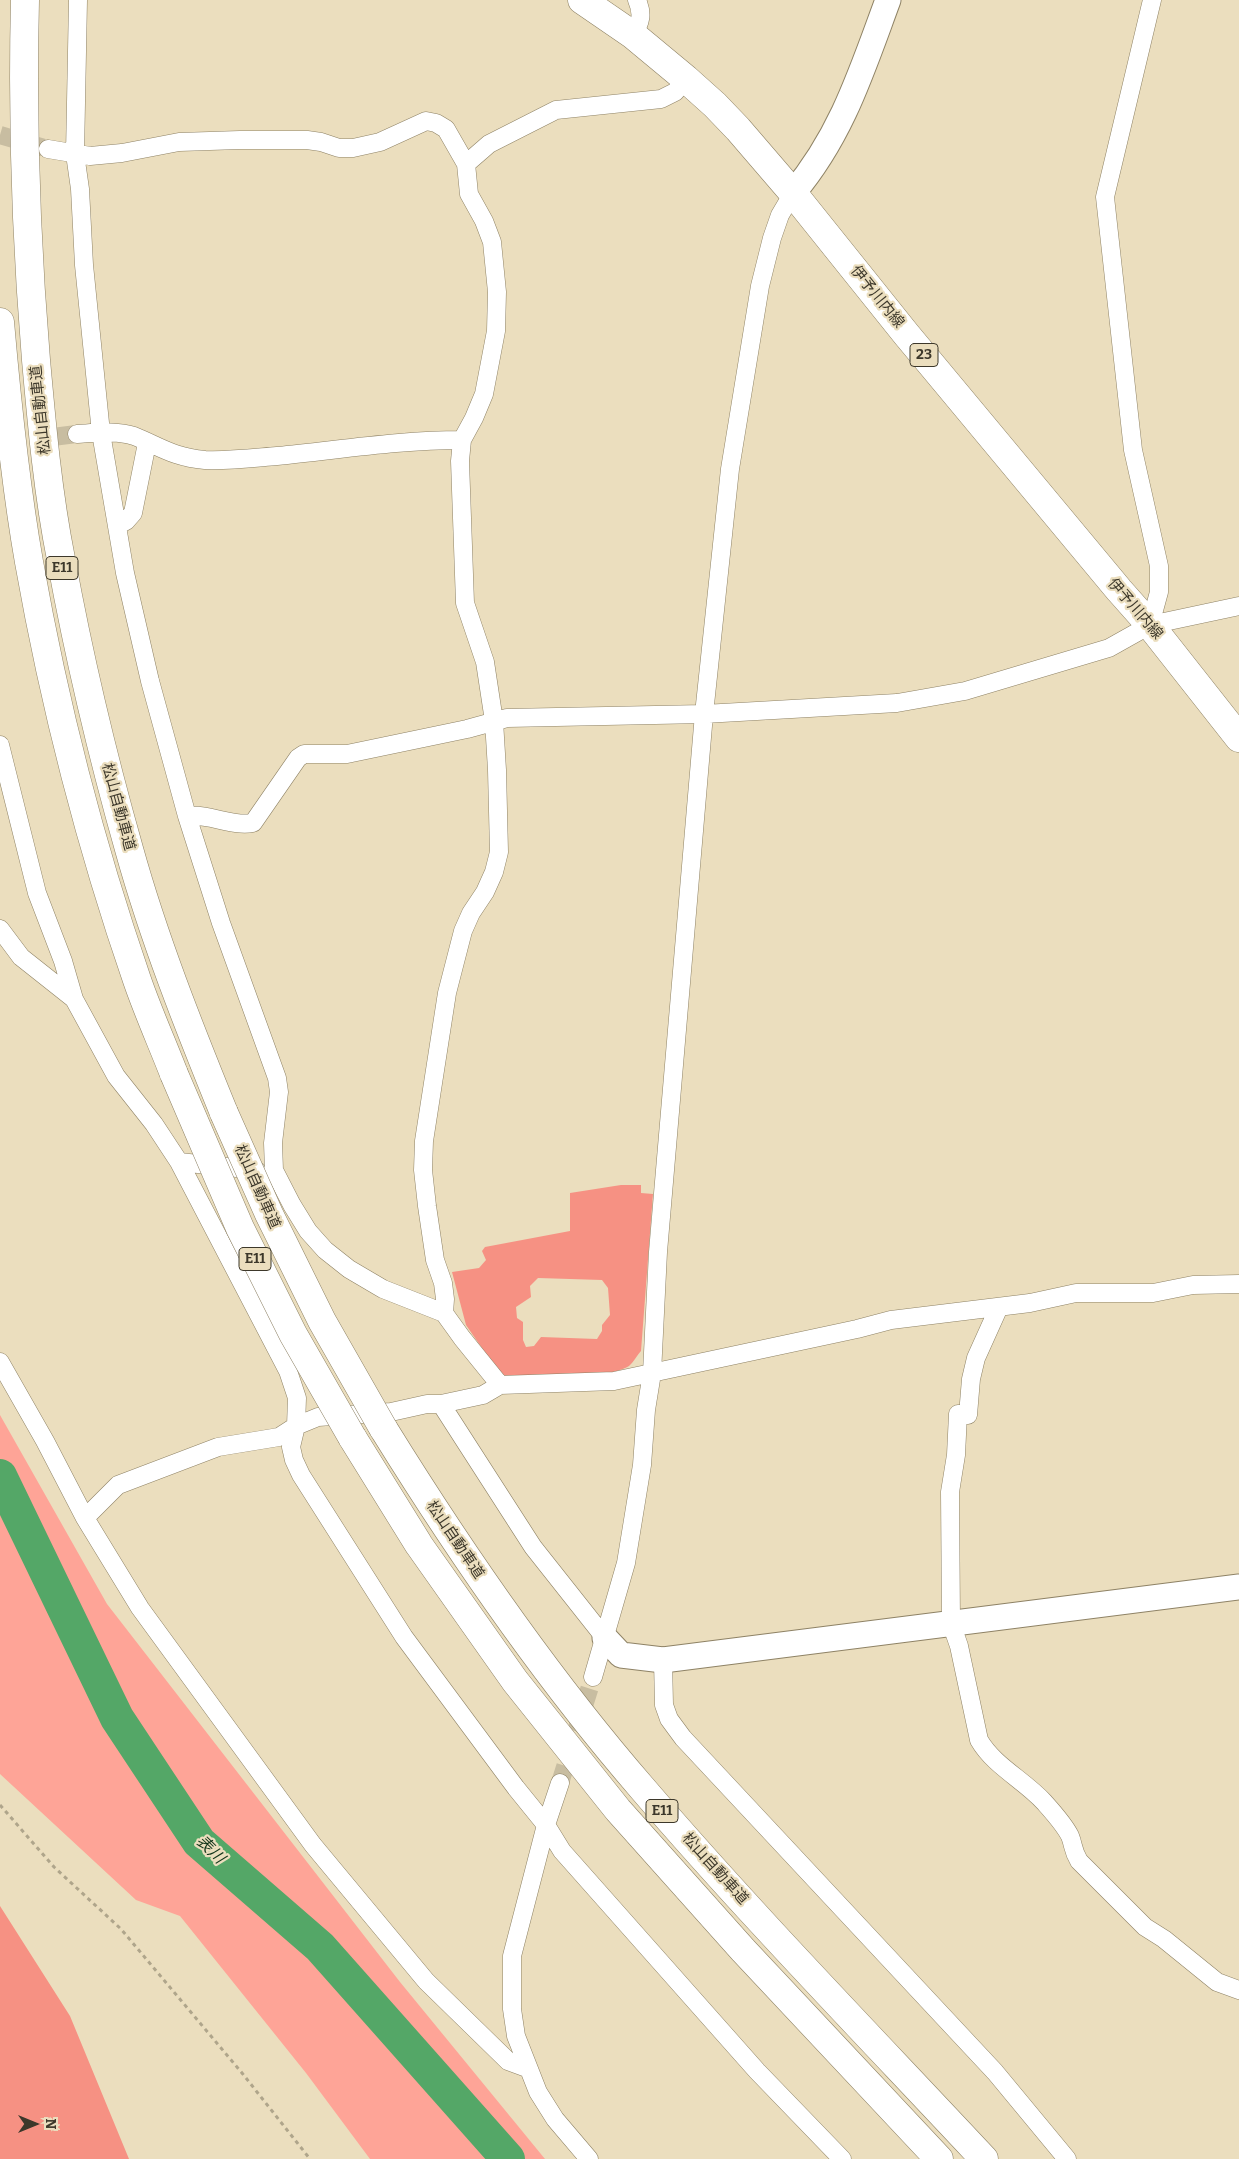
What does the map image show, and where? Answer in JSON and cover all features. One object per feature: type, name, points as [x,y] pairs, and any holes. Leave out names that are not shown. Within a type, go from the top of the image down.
[{"type":"main road","name":"松山自動車道","points":[[25,0],[23,80],[28,262],[41,422],[60,557],[91,705],[130,852],[169,969],[224,1113],[269,1214],[313,1303],[383,1428],[446,1528],[539,1660],[641,1787],[766,1926],[984,2159]]},
{"type":"main road","name":"伊予川内線","points":[[582,0],[633,35],[686,79],[726,117],[793,194],[919,349],[1150,625],[1239,738]]},
{"type":"main road","name":"松山自動車道","points":[[0,322],[10,424],[28,552],[60,714],[98,858],[137,981],[174,1074],[240,1228],[293,1334],[352,1437],[419,1545],[515,1681],[618,1810],[743,1950],[940,2159]]},
{"type":"street","points":[[78,0],[75,154],[101,433],[125,573],[150,681],[187,816],[221,923],[277,1078],[279,1092],[273,1142],[274,1170],[308,1231],[325,1250],[349,1269],[383,1289],[444,1313],[500,1385]]},
{"type":"street","points":[[633,35],[641,22],[641,12],[637,0]]},
{"type":"street","points":[[593,1676],[626,1564],[634,1519],[652,1373],[658,1252],[704,714],[730,469],[760,286],[780,215],[793,194],[812,172],[844,116],[888,0]]},
{"type":"street","points":[[1150,625],[1159,592],[1158,566],[1133,450],[1105,197],[1152,0]]},
{"type":"street","points":[[466,164],[490,144],[556,110],[661,99],[675,92],[686,79]]},
{"type":"street","points":[[48,149],[75,154],[109,155],[180,142],[307,140],[322,142],[339,148],[353,148],[380,142],[426,120],[446,129],[466,164],[469,194],[484,221],[492,242],[497,292],[496,331],[484,394],[462,440],[460,461],[465,603],[485,662],[494,721],[499,852],[494,872],[485,892],[471,913],[463,932],[447,993],[424,1141],[423,1170],[427,1206],[435,1260],[443,1283],[444,1313]]},
{"type":"street","points":[[77,434],[124,434],[182,456],[206,460],[231,460],[396,442],[462,440]]},
{"type":"street","points":[[117,526],[126,521],[133,513],[147,443]]},
{"type":"street","points":[[187,816],[202,816],[240,824],[253,823],[298,758],[304,754],[347,754],[466,729],[507,718],[704,714],[898,703],[965,691],[1109,648],[1150,625],[1239,606]]},
{"type":"street","points":[[0,745],[37,893],[63,961],[74,999],[116,1076],[154,1124],[180,1162],[288,1371],[297,1398],[296,1426],[291,1447],[294,1460],[301,1475],[404,1637],[516,1788],[546,1825],[568,1859],[757,2071],[842,2159]]},
{"type":"street","points":[[0,929],[21,957],[74,999]]},
{"type":"street","points":[[180,1162],[265,1171],[274,1170]]},
{"type":"street","points":[[85,1518],[118,1485],[223,1447],[279,1437],[296,1426],[318,1417],[391,1412],[427,1404],[441,1404],[483,1395],[500,1385],[614,1381],[891,1320],[1030,1303],[1076,1293],[1153,1293],[1193,1285],[1238,1289]]},
{"type":"street","points":[[999,1307],[976,1358],[971,1379],[968,1414],[958,1414],[956,1455],[950,1492],[951,1623],[959,1646],[979,1740],[986,1752],[1028,1785],[1044,1802],[1070,1836],[1072,1849],[1079,1861],[1145,1927],[1164,1938],[1217,1982],[1239,1990]]},
{"type":"street","points":[[0,1362],[45,1441],[85,1518],[140,1608],[313,1845],[426,1981],[508,2061],[528,2068]]},
{"type":"street","points":[[441,1404],[533,1547],[605,1638],[621,1655],[662,1660],[1239,1587]]},
{"type":"street","points":[[662,1660],[664,1705],[668,1719],[683,1738],[995,2072],[1067,2159]]},
{"type":"street","points":[[560,1783],[546,1825],[512,1956],[512,2009],[516,2036],[538,2092],[555,2119],[589,2159]]},
{"type":"path","points":[[0,1805],[54,1867],[121,1929],[242,2073],[310,2159]]},
{"type":"shaded area","points":[[621,1185],[641,1185],[641,1193],[653,1194],[641,1351],[629,1366],[604,1374],[568,1377],[502,1377],[466,1325],[452,1272],[479,1268],[486,1260],[482,1251],[485,1247],[570,1231],[570,1193]],"holes":[[[538,1278],[602,1280],[608,1288],[610,1315],[602,1325],[602,1331],[597,1339],[541,1337],[534,1346],[526,1347],[523,1340],[523,1322],[517,1318],[516,1307],[531,1297],[530,1286]]]},
{"type":"shaded area","points":[[0,1415],[107,1604],[400,1982],[545,2159],[370,2159],[306,2073],[180,1916],[136,1900],[0,1774]]},
{"type":"shaded area","points":[[0,1906],[70,2016],[129,2159],[0,2159]]},
{"type":"waterway","name":"表川","points":[[0,1476],[117,1718],[199,1842],[320,1947],[508,2159]]},
{"type":"tunnel","points":[[0,135],[48,149]]},
{"type":"tunnel","points":[[3,443],[77,434]]},
{"type":"tunnel","points":[[560,1783],[593,1677]]}]
